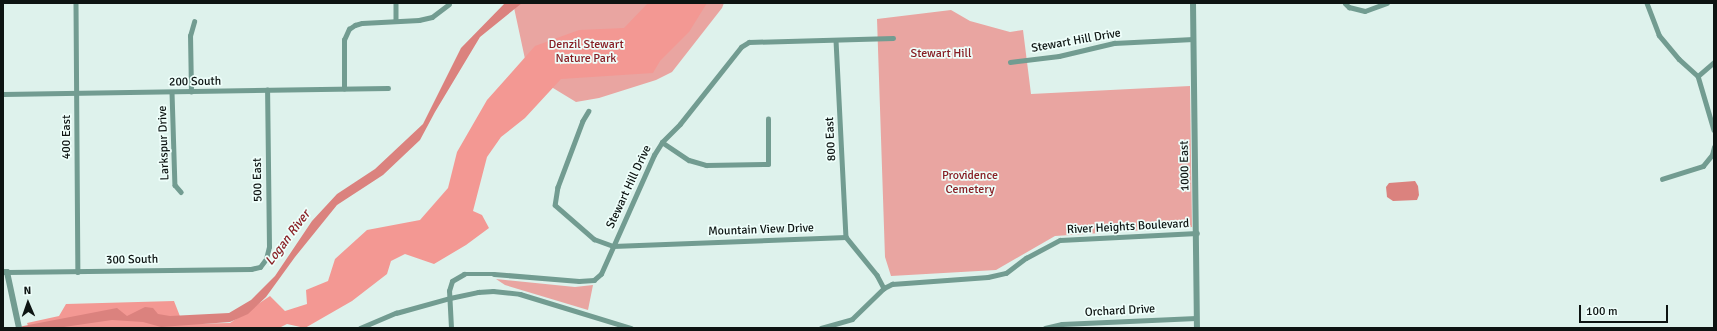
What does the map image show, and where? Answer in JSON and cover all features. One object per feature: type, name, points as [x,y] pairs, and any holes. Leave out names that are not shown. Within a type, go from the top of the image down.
[{"type":"street","name":"400 East","points":[[76,3],[78,272]]},
{"type":"street","points":[[396,3],[396,21]]},
{"type":"street","name":"1000 East","points":[[1193,3],[1197,328]]},
{"type":"street","points":[[1345,3],[1349,7],[1365,11],[1386,3]]},
{"type":"street","points":[[1647,3],[1659,35],[1679,59],[1698,76],[1714,130]]},
{"type":"street","points":[[344,89],[344,45],[349,29],[362,23],[419,20],[432,17],[450,4]]},
{"type":"street","points":[[190,92],[190,36],[194,22]]},
{"type":"street","name":"Stewart Hill Drive","points":[[450,298],[452,281],[464,274],[494,274],[579,281],[594,280],[601,274],[654,155],[662,142],[680,124],[741,47],[745,44],[749,42],[894,38]]},
{"type":"street","name":"Stewart Hill Drive","points":[[1010,62],[1059,56],[1114,43],[1193,39]]},
{"type":"street","name":"800 East","points":[[836,40],[846,237]]},
{"type":"street","points":[[1698,76],[1714,62]]},
{"type":"street","name":"200 South","points":[[3,94],[388,88]]},
{"type":"street","name":"500 East","points":[[260,267],[266,259],[269,247],[267,90]]},
{"type":"street","name":"Larkspur Drive","points":[[172,92],[174,185],[180,192]]},
{"type":"street","points":[[589,112],[582,121],[558,187],[555,205],[594,239],[613,246]]},
{"type":"street","points":[[662,142],[689,160],[706,165],[768,164],[768,119]]},
{"type":"street","points":[[1662,180],[1703,166],[1712,155],[1714,147]]},
{"type":"street","name":"River Heights Boulevard","points":[[821,328],[852,319],[884,288],[892,284],[988,277],[1006,273],[1026,258],[1060,240],[1197,233]]},
{"type":"street","points":[[846,237],[877,275],[884,288]]},
{"type":"street","name":"Mountain View Drive","points":[[613,246],[846,237]]},
{"type":"street","name":"300 South","points":[[5,272],[252,269],[260,267]]},
{"type":"street","points":[[5,272],[19,328]]},
{"type":"street","points":[[360,328],[396,313],[450,298],[478,292],[508,291],[631,328]]},
{"type":"street","points":[[450,298],[451,328]]},
{"type":"street","name":"Orchard Drive","points":[[1045,328],[1062,324],[1196,318]]},
{"type":"green space","name":"Denzil Stewart Nature Park","points":[[513,3],[724,3],[722,8],[672,72],[656,80],[599,98],[576,102],[553,88],[539,87],[525,59]]},
{"type":"green space","points":[[648,3],[707,3],[689,32],[660,61],[653,73],[561,79],[525,118],[501,137],[487,157],[473,211],[482,215],[489,228],[466,245],[434,264],[405,254],[391,261],[387,274],[352,301],[305,328],[287,324],[279,328],[29,328],[27,323],[59,316],[66,304],[174,301],[183,324],[230,323],[270,296],[285,311],[307,304],[306,290],[328,281],[335,259],[367,230],[420,220],[448,188],[457,152],[487,100],[535,46],[579,30],[624,28]]},
{"type":"green space","name":"Providence Cemetery","points":[[951,10],[970,21],[1010,32],[1023,30],[1031,94],[1190,86],[1192,227],[1055,236],[996,270],[891,276],[885,257],[877,19]]},
{"type":"green space","points":[[496,279],[575,287],[593,285],[588,310],[505,285]]},
{"type":"shaded area","points":[[505,3],[522,3],[480,37],[420,140],[383,175],[337,205],[295,257],[266,297],[248,314],[230,322],[161,327],[143,322],[112,320],[57,328],[13,328],[117,308],[127,316],[145,307],[153,308],[158,314],[170,316],[229,313],[251,300],[275,276],[312,221],[337,194],[375,169],[423,124],[461,48]]},
{"type":"shaded area","points":[[1415,181],[1418,186],[1419,195],[1417,200],[1393,201],[1387,197],[1386,187],[1389,183]]},
{"type":"park label","name":"Stewart Hill","points":[[941,54]]},
{"type":"water label","name":"Logan River","points":[[288,238]]}]
